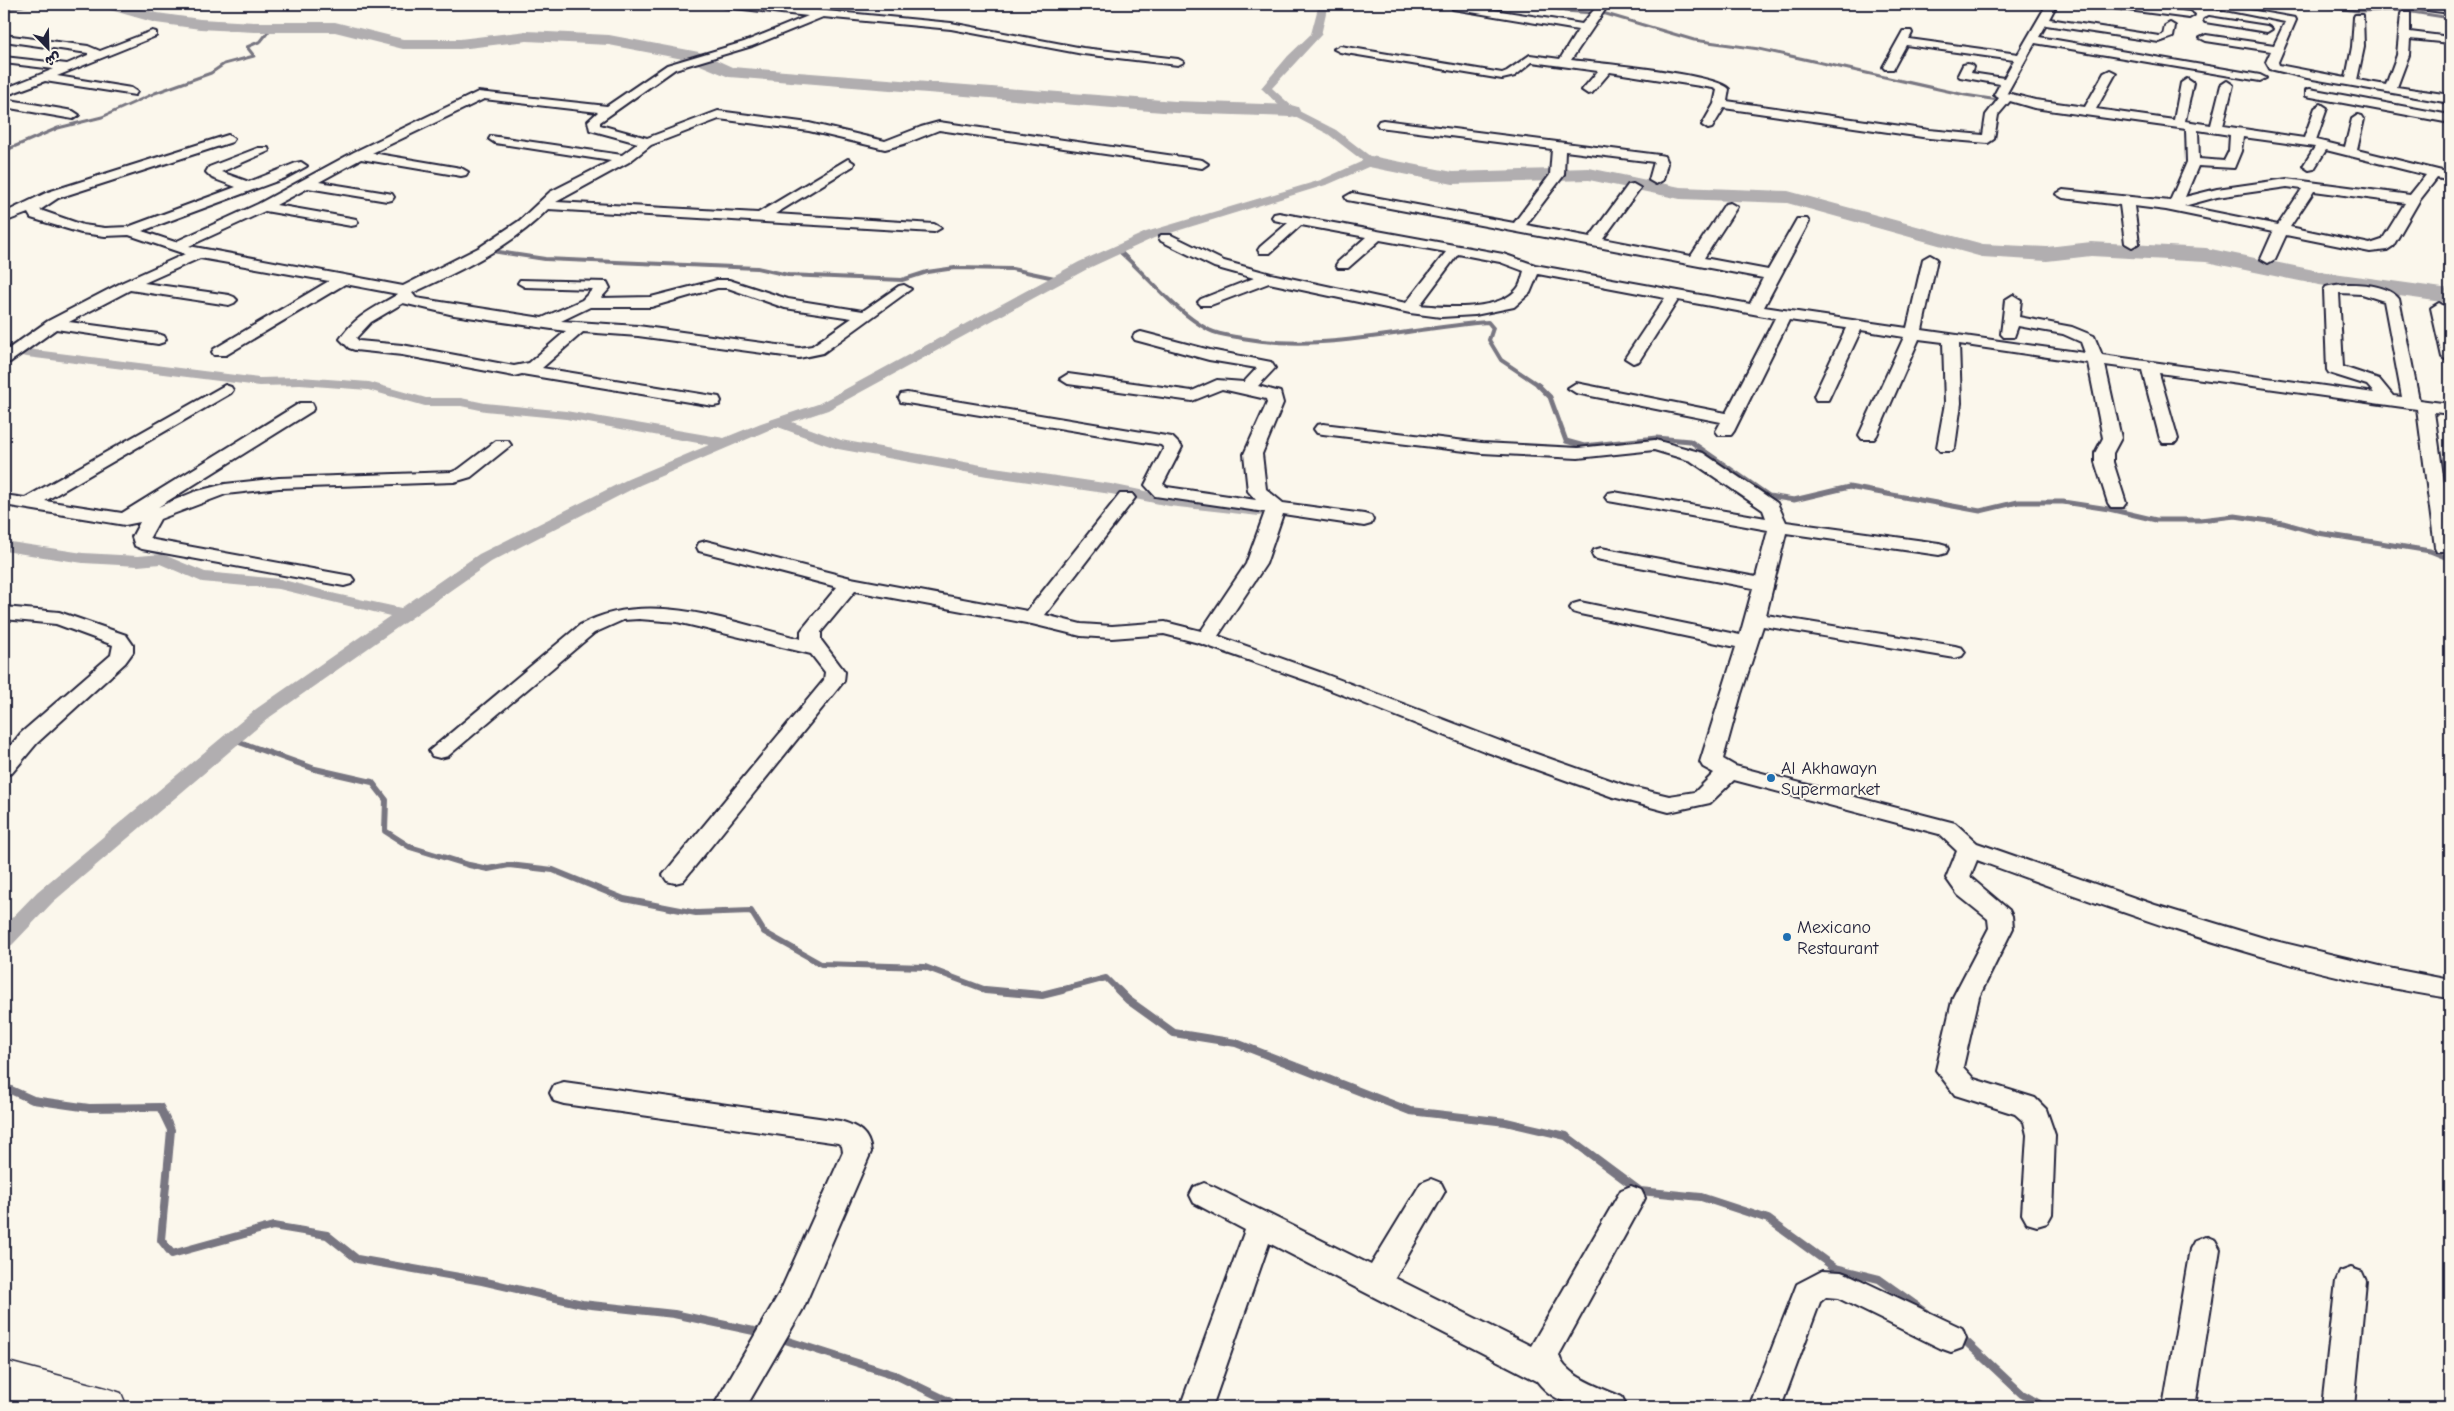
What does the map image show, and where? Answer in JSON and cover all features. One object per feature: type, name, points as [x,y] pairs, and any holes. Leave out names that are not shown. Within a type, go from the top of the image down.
[{"type":"main road","points":[[4,1380],[106,1407]]},
{"type":"street","points":[[387,8],[398,4]]},
{"type":"street","points":[[725,4],[951,26],[1083,51],[1178,62]]},
{"type":"street","points":[[787,11],[797,4]]},
{"type":"street","points":[[2052,4],[2000,95],[2034,104],[2237,132],[2278,142],[2309,142],[2450,177]]},
{"type":"street","points":[[2105,4],[2189,15]]},
{"type":"street","points":[[2219,6],[2291,20],[2272,62],[2274,67]]},
{"type":"street","points":[[1457,7],[1584,28]]},
{"type":"street","points":[[1564,62],[1584,28],[1599,9]]},
{"type":"street","points":[[2391,87],[2403,55],[2405,9],[2450,10]]},
{"type":"street","points":[[647,142],[638,137],[609,132],[594,127],[594,121],[671,67],[713,56],[785,30],[822,14]]},
{"type":"street","points":[[2351,81],[2358,47],[2359,17]]},
{"type":"street","points":[[2209,20],[2284,32]]},
{"type":"street","points":[[2043,21],[2114,27],[2165,38],[2168,38],[2170,26]]},
{"type":"street","points":[[4,93],[152,34]]},
{"type":"street","points":[[2404,35],[2450,40]]},
{"type":"street","points":[[1889,67],[1904,37],[2021,58]]},
{"type":"street","points":[[4,38],[88,48],[94,51],[94,57]]},
{"type":"street","points":[[2206,38],[2278,49]]},
{"type":"street","points":[[2032,39],[2260,78]]},
{"type":"street","points":[[1340,49],[1502,76],[1512,74],[1530,58],[1673,77],[1718,85],[1723,88],[1720,104],[1708,125]]},
{"type":"street","points":[[2194,55],[2212,57]]},
{"type":"street","points":[[4,60],[67,68]]},
{"type":"street","points":[[2256,64],[2450,99]]},
{"type":"street","points":[[1967,67],[1964,75],[2007,82]]},
{"type":"street","points":[[1588,90],[1606,69]]},
{"type":"street","points":[[2089,111],[2110,73]]},
{"type":"street","points":[[43,77],[131,92]]},
{"type":"street","points":[[2170,205],[2193,162],[2185,124],[2187,83]]},
{"type":"street","points":[[4,85],[19,87]]},
{"type":"street","points":[[2216,129],[2227,85]]},
{"type":"street","points":[[2310,93],[2450,119]]},
{"type":"street","points":[[176,247],[263,207],[359,155],[482,94],[608,110]]},
{"type":"street","points":[[1720,104],[1928,134],[1988,139],[1991,131],[1991,118],[1997,107],[2006,98]]},
{"type":"street","points":[[4,103],[73,114]]},
{"type":"street","points":[[2309,142],[2322,108]]},
{"type":"street","points":[[578,328],[535,366],[514,371],[402,350],[355,345],[348,339],[353,330],[364,320],[388,304],[499,240],[546,205],[555,196],[624,159],[647,142],[718,115],[810,127],[885,145],[894,144],[932,127],[939,126],[1202,164]]},
{"type":"street","points":[[2350,152],[2358,119]]},
{"type":"street","points":[[1383,124],[1659,159],[1661,163],[1656,180]]},
{"type":"street","points":[[2193,162],[2230,165],[2235,151],[2237,132]]},
{"type":"street","points":[[495,139],[624,159]]},
{"type":"street","points":[[4,218],[53,195],[96,180],[189,154],[228,140]]},
{"type":"street","points":[[2310,166],[2323,145]]},
{"type":"street","points":[[1517,228],[1557,171],[1559,146]]},
{"type":"street","points":[[249,187],[213,172],[263,151]]},
{"type":"street","points":[[359,155],[461,172]]},
{"type":"street","points":[[763,216],[848,163]]},
{"type":"street","points":[[37,204],[33,210],[36,214],[81,229],[106,232],[130,230],[184,208],[249,187],[301,166]]},
{"type":"street","points":[[2064,194],[2127,203],[2170,205],[2370,248],[2382,247],[2388,243],[2413,200],[2434,173]]},
{"type":"street","points":[[308,184],[387,197]]},
{"type":"street","points":[[2170,205],[2217,193],[2269,184],[2311,185],[2413,200]]},
{"type":"street","points":[[2268,260],[2280,230],[2311,185]]},
{"type":"street","points":[[1594,242],[1633,188]]},
{"type":"street","points":[[1352,197],[1772,275]]},
{"type":"street","points":[[2127,203],[2132,243]]},
{"type":"street","points":[[546,205],[763,216],[934,228]]},
{"type":"street","points":[[1695,261],[1730,206]]},
{"type":"street","points":[[263,207],[351,222]]},
{"type":"street","points":[[1279,216],[1502,258],[1532,269],[1784,315],[1951,340],[2149,365],[2450,409]]},
{"type":"street","points":[[1265,250],[1299,220]]},
{"type":"street","points":[[1755,310],[1802,222]]},
{"type":"street","points":[[130,230],[198,254],[342,280],[405,294],[411,302],[428,306],[578,328],[638,330],[808,353],[817,350],[904,289]]},
{"type":"street","points":[[1342,265],[1378,234]]},
{"type":"street","points":[[1166,238],[1219,264],[1268,278],[1410,308],[1441,312],[1475,310],[1509,304],[1525,290],[1532,269]]},
{"type":"street","points":[[1410,308],[1454,249]]},
{"type":"street","points":[[4,359],[53,324],[128,285],[198,254]]},
{"type":"street","points":[[1868,435],[1913,334],[1930,259]]},
{"type":"street","points":[[1206,302],[1268,278]]},
{"type":"street","points":[[220,352],[342,280]]},
{"type":"street","points":[[525,283],[573,282],[602,285],[602,288],[587,303],[543,323]]},
{"type":"street","points":[[587,303],[651,302],[670,299],[708,286],[729,284],[786,303],[867,316]]},
{"type":"street","points":[[128,285],[229,300]]},
{"type":"street","points":[[2388,400],[2373,382],[2335,370],[2331,290],[2340,287],[2373,291],[2391,299],[2419,405],[2444,547]]},
{"type":"street","points":[[1633,358],[1674,295]]},
{"type":"street","points":[[2007,347],[2013,300]]},
{"type":"street","points":[[2439,308],[2450,357]]},
{"type":"street","points":[[1576,388],[1728,425],[1784,315]]},
{"type":"street","points":[[2010,320],[2067,330],[2088,339],[2095,358],[2112,438],[2104,452],[2104,462],[2117,503]]},
{"type":"street","points":[[53,324],[158,339]]},
{"type":"street","points":[[1822,396],[1855,326]]},
{"type":"street","points":[[1141,337],[1208,355],[1265,365],[1267,368],[1246,389]]},
{"type":"street","points":[[1946,447],[1953,403],[1951,340]]},
{"type":"street","points":[[2149,365],[2170,439]]},
{"type":"street","points":[[524,370],[713,401]]},
{"type":"street","points":[[1068,379],[1192,396],[1201,394],[1218,384],[1274,396],[1276,399],[1253,454],[1257,491],[1276,507]]},
{"type":"street","points":[[29,503],[224,390]]},
{"type":"street","points":[[908,398],[1166,441],[1174,447],[1154,485],[1156,489],[1168,493],[1364,520]]},
{"type":"street","points":[[126,519],[306,407]]},
{"type":"street","points":[[1323,429],[1482,448],[1578,453],[1655,446],[1697,457],[1751,492],[1770,507],[1778,526],[1755,619],[1710,762],[1729,772],[1947,828],[1969,850],[2142,911],[2386,979],[2450,989]]},
{"type":"street","points":[[4,500],[126,519],[152,515],[192,499],[225,489],[279,484],[454,477],[465,473],[502,446]]},
{"type":"street","points":[[1614,497],[1778,526],[1939,549]]},
{"type":"street","points":[[1032,618],[1126,498]]},
{"type":"street","points":[[1206,639],[1256,564],[1276,507]]},
{"type":"street","points":[[152,515],[141,537],[142,542],[344,580]]},
{"type":"street","points":[[706,547],[850,584],[1032,618],[1081,630],[1112,632],[1144,628],[1165,628],[1206,639],[1315,677],[1492,746],[1621,792],[1669,804],[1702,798],[1729,772]]},
{"type":"street","points":[[1601,554],[1764,584]]},
{"type":"street","points":[[675,875],[834,681],[835,672],[831,664],[811,640],[811,631],[850,584]]},
{"type":"street","points":[[1580,608],[1748,643]]},
{"type":"street","points":[[4,612],[59,618],[119,639],[124,645],[118,659],[29,738],[4,768]]},
{"type":"street","points":[[440,751],[587,629],[608,617],[639,613],[675,615],[817,649]]},
{"type":"street","points":[[1755,619],[1956,652]]},
{"type":"street","points":[[1969,850],[1958,878],[1966,892],[1988,904],[2000,916],[2001,928],[1966,997],[1949,1070],[1965,1088],[2025,1106],[2036,1117],[2041,1135],[2037,1214]]},
{"type":"street","points":[[564,1093],[832,1131],[852,1137],[857,1146],[857,1152],[792,1300],[729,1407]]},
{"type":"street","points":[[1377,1282],[1431,1191]]},
{"type":"street","points":[[1204,1196],[1377,1282],[1547,1370]]},
{"type":"street","points":[[1611,1407],[1558,1382],[1547,1370],[1544,1363],[1544,1349],[1631,1198]]},
{"type":"street","points":[[1196,1407],[1261,1225]]},
{"type":"street","points":[[2179,1407],[2205,1249]]},
{"type":"street","points":[[2338,1407],[2351,1281]]},
{"type":"street","points":[[1765,1407],[1808,1293],[1822,1284],[1831,1283],[1845,1287],[1951,1338]]},
{"type":"waterway","points":[[4,10],[30,4]]},
{"type":"waterway","points":[[106,4],[156,18],[200,24],[254,27],[335,27],[403,44],[460,44],[527,36],[609,40],[693,56],[729,72],[1175,107],[1291,111]]},
{"type":"waterway","points":[[778,422],[823,407],[1084,265],[1150,235],[1325,182],[1371,162],[1332,132],[1291,111],[1266,88],[1283,71],[1292,58],[1316,35],[1323,4]]},
{"type":"waterway","points":[[1542,4],[1565,11],[1606,14],[1694,40],[1759,49],[1965,95],[1998,100]]},
{"type":"waterway","points":[[2307,4],[2358,11],[2400,10],[2450,18]]},
{"type":"waterway","points":[[4,151],[58,128],[102,117],[155,93],[211,73],[224,64],[254,56],[247,47],[261,41],[272,27]]},
{"type":"waterway","points":[[1371,162],[1453,178],[1589,174],[1680,193],[1788,197],[1982,250],[2047,254],[2091,249],[2206,255],[2319,278],[2450,296]]},
{"type":"waterway","points":[[1118,250],[1184,313],[1209,330],[1217,333],[1273,342],[1304,343],[1365,338],[1488,322],[1493,328],[1489,340],[1501,360],[1540,386]]},
{"type":"waterway","points":[[492,251],[545,259],[757,268],[788,275],[902,280],[927,272],[955,268],[1012,269],[1059,279]]},
{"type":"waterway","points":[[27,353],[259,382],[300,381],[369,386],[425,402],[461,402],[485,407],[566,415],[725,443]]},
{"type":"waterway","points":[[1538,385],[1550,397],[1566,441],[1584,446],[1656,438],[1690,441],[1769,496],[1794,500],[1849,487],[1980,511],[2018,502],[2063,502],[2109,509],[2156,520],[2200,520],[2235,516],[2283,523],[2318,533],[2430,551],[2450,559]]},
{"type":"waterway","points":[[4,939],[45,897],[263,713],[485,558],[634,482],[778,422]]},
{"type":"waterway","points":[[778,422],[838,444],[987,471],[1111,489],[1169,501],[1259,511]]},
{"type":"waterway","points":[[4,546],[83,558],[138,561],[162,559],[202,577],[280,584],[333,599],[403,614]]},
{"type":"waterway","points":[[231,739],[315,769],[372,782],[386,800],[385,831],[410,847],[488,869],[509,865],[553,870],[624,899],[696,913],[751,911],[764,932],[821,964],[925,967],[987,990]]},
{"type":"waterway","points":[[1057,991],[1106,978],[1128,1000],[1174,1033],[1236,1043],[1410,1111],[1506,1122],[1566,1136],[1640,1191],[1701,1197],[1768,1219],[1835,1268],[1879,1279],[1927,1313]]},
{"type":"waterway","points":[[987,990],[1042,995],[1062,990]]},
{"type":"waterway","points":[[4,1087],[33,1100],[89,1108],[160,1107],[171,1130],[161,1240],[172,1254],[273,1226],[327,1235],[357,1259],[482,1281],[582,1304],[674,1314],[763,1333]]},
{"type":"waterway","points":[[1959,1335],[2022,1394],[2045,1407]]},
{"type":"waterway","points":[[779,1338],[895,1375],[961,1407]]},
{"type":"place","name":"Al Akhawayn Supermarket","points":[[1771,778]]},
{"type":"place","name":"Mexicano Restaurant","points":[[1787,937]]}]
